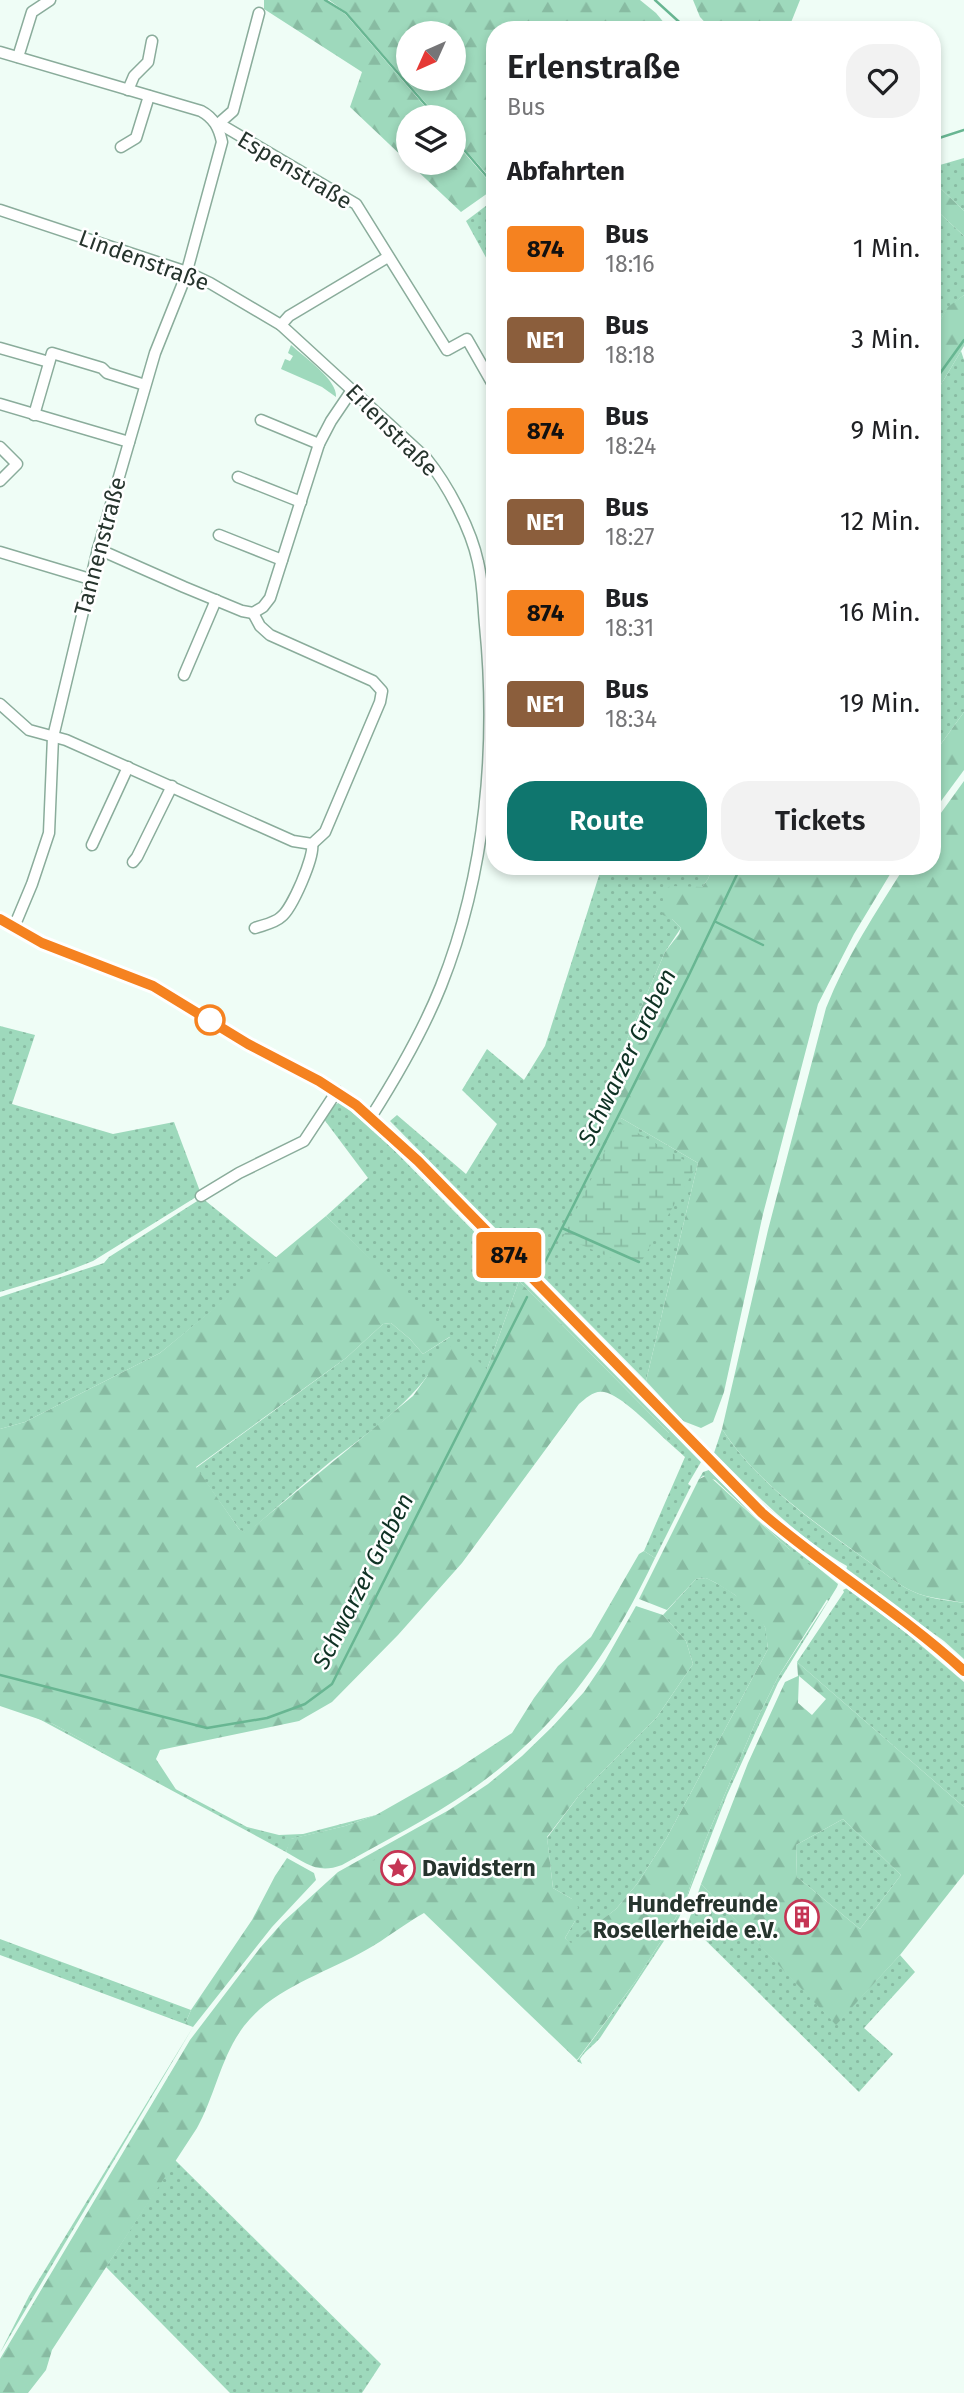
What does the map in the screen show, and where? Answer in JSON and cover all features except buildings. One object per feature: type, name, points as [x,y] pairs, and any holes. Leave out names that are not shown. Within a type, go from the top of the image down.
[{"type":"street","points":[[18,57],[32,12],[50,0]]},
{"type":"street","name":"Espenstraße","points":[[217,125],[233,111],[259,13]]},
{"type":"street","points":[[128,90],[134,76],[148,62],[152,41]]},
{"type":"street","name":"Espenstraße","points":[[0,52],[209,115],[217,125],[222,142],[215,170]]},
{"type":"street","points":[[121,147],[136,138],[149,96]]},
{"type":"street","name":"Espenstraße","points":[[217,125],[225,127],[356,204],[447,350],[467,339],[486,372]]},
{"type":"street","name":"Tannenstraße","points":[[13,928],[47,839],[51,813],[53,737],[90,579],[145,385],[157,346],[187,272],[215,170]]},
{"type":"street","name":"Lindenstraße","points":[[0,210],[187,272],[281,325]]},
{"type":"street","points":[[281,325],[289,316],[388,257]]},
{"type":"street","name":"Erlenstraße","points":[[281,325],[426,458],[438,473],[478,561],[486,639]]},
{"type":"street","points":[[0,348],[49,362]]},
{"type":"street","points":[[34,415],[52,353],[145,385]]},
{"type":"street","points":[[98,549],[242,611],[253,613],[263,607],[270,598],[319,444],[352,390]]},
{"type":"street","points":[[0,404],[129,442]]},
{"type":"street","points":[[261,420],[319,444]]},
{"type":"street","points":[[0,447],[17,464],[0,481]]},
{"type":"street","points":[[238,477],[301,502]]},
{"type":"street","points":[[219,535],[282,561]]},
{"type":"street","points":[[0,552],[90,579]]},
{"type":"street","points":[[184,675],[216,600]]},
{"type":"street","points":[[253,613],[260,626],[270,635],[373,681],[382,691],[380,702],[325,832],[309,844]]},
{"type":"street","points":[[0,704],[29,730],[66,740],[287,839],[309,844],[313,850],[309,862],[286,912],[275,921],[255,928]]},
{"type":"street","points":[[92,845],[128,767]]},
{"type":"street","name":"Erlenstraße","points":[[371,1117],[430,1011],[461,927],[482,830],[486,777]]},
{"type":"street","points":[[133,862],[172,786]]},
{"type":"street","points":[[0,919],[42,943],[153,986],[248,1044],[337,1091],[371,1117],[773,1522],[919,1632],[964,1671]]},
{"type":"street","points":[[201,1196],[304,1141],[337,1091]]},
{"type":"green space","points":[[264,0],[324,0],[345,14],[396,73],[396,91],[412,91],[424,105],[396,105],[396,151],[350,107],[362,72],[264,9]]},
{"type":"green space","points":[[329,0],[640,0],[656,13],[663,21],[486,21],[486,173],[466,151],[466,105],[428,105],[415,91],[466,91],[466,21],[396,21],[396,69],[347,13]]},
{"type":"green space","points":[[693,0],[800,0],[792,21],[704,21]]},
{"type":"green space","points":[[466,155],[486,178],[486,194],[461,212],[422,175],[466,175]]},
{"type":"green space","points":[[964,158],[964,211],[941,189],[941,165]]},
{"type":"green space","points":[[941,189],[964,211],[964,236],[941,214]]},
{"type":"green space","points":[[486,206],[486,258],[466,221]]},
{"type":"green space","points":[[941,214],[964,236],[964,295],[948,308],[941,319]]},
{"type":"green space","points":[[964,295],[964,346],[941,385],[941,319],[948,307]]},
{"type":"green space","points":[[291,345],[326,376],[332,383],[336,397],[322,387],[281,369],[285,359],[290,361],[293,356],[288,353]]},
{"type":"green space","points":[[961,351],[964,360],[964,712],[941,744],[941,385]]},
{"type":"green space","points":[[964,712],[964,770],[941,801],[941,744]]},
{"type":"green space","points":[[964,781],[964,1603],[918,1594],[892,1579],[771,1486],[722,1429],[768,1230],[826,1008],[852,953],[899,875],[941,875],[941,813]]},
{"type":"green space","points":[[599,875],[710,875],[702,887],[692,887],[672,919],[681,928],[665,952],[601,1100],[587,1123],[621,1118],[698,1163],[646,1381],[390,1121],[397,1115],[466,1174],[497,1124],[462,1090],[487,1049],[524,1080],[545,1046]]},
{"type":"green space","points":[[710,875],[890,875],[854,934],[818,1004],[763,1214],[724,1392],[713,1422],[701,1428],[683,1421],[646,1381],[698,1163],[621,1118],[605,1145],[577,1130],[587,1123],[601,1100],[665,952],[679,934],[681,928],[663,915],[663,891],[670,886],[702,887]]},
{"type":"green space","points":[[0,1026],[35,1035],[12,1104],[113,1134],[174,1122],[201,1194],[93,1261],[0,1292]]},
{"type":"green space","points":[[340,1102],[382,1138],[701,1462],[688,1484],[691,1486],[655,1558],[644,1551],[685,1457],[666,1440],[669,1433],[519,1281],[487,1369],[428,1375],[392,1413],[246,1534],[239,1529],[196,1468],[346,1358],[383,1324],[391,1323],[423,1354],[450,1337],[326,1216],[368,1178],[323,1118],[331,1107]]},
{"type":"green space","points":[[619,1122],[696,1167],[637,1269],[563,1237]]},
{"type":"green space","points":[[202,1198],[277,1258],[160,1353],[25,1422],[0,1429],[0,1297],[104,1263],[109,1257]]},
{"type":"green space","points":[[326,1216],[451,1336],[423,1354],[391,1323],[383,1324],[346,1358],[196,1467],[239,1529],[246,1533],[413,1396],[428,1375],[426,1362],[457,1342],[487,1369],[519,1281],[670,1434],[666,1440],[636,1412],[611,1394],[600,1392],[587,1397],[579,1404],[462,1563],[398,1635],[332,1702],[299,1721],[160,1750],[156,1759],[177,1791],[53,1724],[0,1706],[0,1429],[25,1422],[160,1353]]},
{"type":"green space","points":[[722,1429],[771,1486],[892,1579],[918,1594],[964,1603],[964,1659],[944,1641],[846,1571],[847,1566],[811,1542],[761,1499],[714,1453]]},
{"type":"green space","points":[[709,1470],[757,1518],[838,1584],[837,1587],[778,1683],[727,1795],[679,1918],[600,2038],[580,2059],[582,2064],[577,2061],[635,1982],[686,1899],[705,1841],[756,1721],[778,1677],[828,1601],[789,1549],[715,1480],[703,1476],[699,1479],[703,1472]]},
{"type":"green space","points":[[708,1475],[789,1549],[836,1585],[778,1677],[756,1721],[705,1841],[686,1899],[635,1982],[577,2060],[424,1913],[366,1950],[285,1991],[256,2013],[236,2038],[197,2128],[52,2350],[46,2370],[28,2393],[0,2393],[0,2359],[190,2040],[260,1948],[283,1922],[338,1872],[449,1810],[488,1784],[522,1756],[584,1692],[636,1606],[663,1615],[686,1641],[693,1664],[657,1717],[580,1794],[547,1837],[553,1888],[572,1899],[578,1907],[575,1921],[565,1938],[571,1943],[616,1909],[637,1884],[666,1839],[768,1649],[765,1627],[755,1614],[735,1595],[706,1578],[696,1579],[667,1610],[639,1599],[699,1479]]},
{"type":"green space","points":[[644,1551],[655,1558],[620,1626],[600,1657],[556,1715],[502,1766],[440,1810],[342,1865],[319,1868],[286,1852],[290,1839],[345,1826],[376,1815],[457,1769],[512,1733],[558,1666],[591,1637],[639,1554]]},
{"type":"green space","points":[[706,1578],[730,1592],[755,1612],[765,1627],[768,1649],[666,1839],[637,1884],[616,1909],[571,1944],[565,1938],[575,1921],[572,1899],[553,1888],[547,1838],[580,1794],[657,1717],[693,1664],[686,1641],[663,1615],[696,1579]]},
{"type":"green space","points":[[847,1588],[964,1682],[964,1807],[797,1662],[843,1590]]},
{"type":"green space","points":[[797,1662],[964,1807],[964,1874],[900,1955],[836,2025],[701,1884],[748,1763],[785,1682],[798,1676]],"holes":[[[799,1676],[826,1699],[812,1715],[798,1703]],[[843,1819],[901,1875],[860,1929],[797,1877],[796,1845]]]},
{"type":"green space","points":[[28,1713],[247,1827],[279,1835],[303,1834],[376,1815],[345,1826],[291,1839],[286,1852]]},
{"type":"green space","points":[[843,1819],[901,1875],[860,1929],[797,1877],[796,1845]]},
{"type":"green space","points":[[392,1848],[406,1867],[381,1875],[369,1863]]},
{"type":"green space","points":[[287,1858],[314,1873],[316,1880],[272,1927],[193,2027],[185,2024],[191,2010],[252,1920]]},
{"type":"green space","points":[[701,1884],[836,2024],[900,1955],[915,1972],[864,2028],[893,2054],[859,2092],[688,1923]]},
{"type":"green space","points":[[0,1939],[191,2010],[185,2024],[0,1955]]},
{"type":"green space","points":[[193,2027],[0,2353],[29,2296]]},
{"type":"green space","points":[[175,2160],[381,2364],[362,2393],[230,2393],[106,2267]]},
{"type":"waterway","points":[[325,0],[346,13],[426,105]]},
{"type":"waterway","points":[[655,0],[678,21]]},
{"type":"waterway","points":[[941,137],[964,130]]},
{"type":"waterway","points":[[466,152],[486,176]]},
{"type":"waterway","points":[[941,372],[964,340]]},
{"type":"waterway","name":"Schwarzer Graben","points":[[544,1264],[737,875]]},
{"type":"waterway","points":[[716,922],[763,945]]},
{"type":"waterway","points":[[562,1228],[639,1262]]},
{"type":"waterway","name":"Schwarzer Graben","points":[[0,1675],[207,1728],[267,1718],[305,1704],[332,1684],[527,1297]]},
{"type":"bus line","name":"874","points":[[0,919],[42,943],[142,980],[248,1044],[337,1091],[356,1105],[418,1161],[762,1513],[912,1627],[964,1671]]},
{"type":"place","name":"Davidstern","points":[[398,1868]]},
{"type":"place","name":"Hundefreunde Rosellerheide e.V.","points":[[802,1917]]}]
